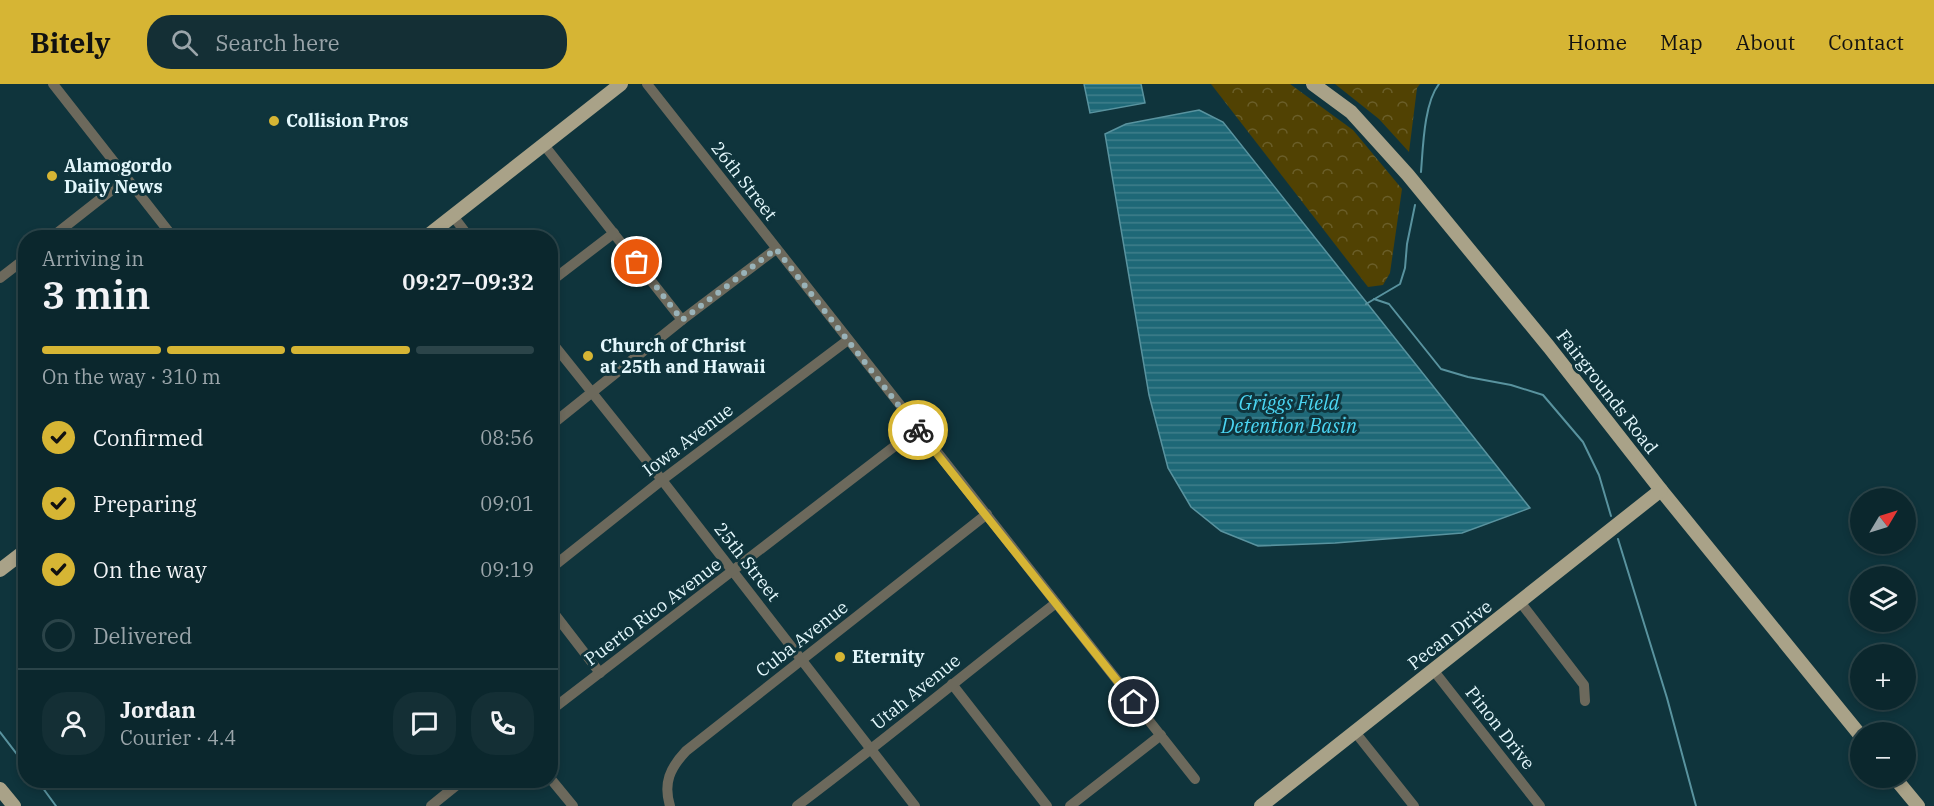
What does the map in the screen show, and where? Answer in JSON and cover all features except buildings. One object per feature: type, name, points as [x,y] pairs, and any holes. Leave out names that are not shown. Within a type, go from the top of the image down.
[{"type":"main road","points":[[435,230],[621,84]]},
{"type":"main road","name":"Fairgrounds Road","points":[[1313,84],[1351,112],[1408,175],[1850,723]]},
{"type":"main road","name":"Pecan Drive","points":[[1271,803],[1355,732],[1661,490]]},
{"type":"main road","points":[[0,570],[18,556]]},
{"type":"main road","points":[[1903,788],[1918,806]]},
{"type":"main road","points":[[0,789],[14,806]]},
{"type":"street","points":[[53,84],[168,230]]},
{"type":"street","name":"26th Street","points":[[647,84],[1195,779]]},
{"type":"street","points":[[544,144],[682,320]]},
{"type":"street","points":[[61,230],[127,178]]},
{"type":"street","points":[[453,216],[464,230]]},
{"type":"street","points":[[558,276],[614,233]]},
{"type":"street","points":[[558,420],[682,320],[776,249]]},
{"type":"street","points":[[0,278],[18,264]]},
{"type":"street","name":"Iowa Avenue","points":[[558,563],[662,480],[848,340]]},
{"type":"street","name":"25th Street","points":[[558,350],[915,806]]},
{"type":"street","name":"Puerto Rico Avenue","points":[[558,705],[734,572],[917,429]]},
{"type":"street","name":"Cuba Avenue","points":[[670,806],[667,786],[672,765],[686,751],[987,514]]},
{"type":"street","name":"Utah Avenue","points":[[797,806],[1056,603]]},
{"type":"street","points":[[1521,603],[1584,685],[1585,701]]},
{"type":"street","points":[[558,618],[600,673]]},
{"type":"street","name":"Pinon Drive","points":[[1434,671],[1540,806]]},
{"type":"street","points":[[952,684],[1047,806]]},
{"type":"street","points":[[1355,732],[1414,806]]},
{"type":"street","points":[[1070,806],[1161,735]]},
{"type":"street","points":[[431,806],[454,788]]},
{"type":"street","points":[[558,788],[573,806]]},
{"type":"green space","points":[[1211,84],[1290,84],[1353,130],[1402,189],[1390,273],[1383,285],[1368,287]]},
{"type":"green space","points":[[1335,84],[1420,84],[1417,88],[1409,152],[1379,119]]},
{"type":"water","points":[[1084,84],[1141,84],[1145,103],[1090,113]]},
{"type":"water","name":"Griggs Field Detention Basin","points":[[1199,110],[1223,122],[1530,508],[1462,533],[1335,543],[1258,546],[1221,531],[1191,507],[1168,468],[1149,395],[1105,134],[1126,124]]},
{"type":"waterway","points":[[1421,172],[1427,114],[1439,84]]},
{"type":"waterway","points":[[1366,304],[1400,284],[1405,268],[1415,205]]},
{"type":"waterway","points":[[1374,299],[1389,304],[1441,369],[1543,395],[1583,442],[1599,475],[1611,516]]},
{"type":"waterway","points":[[1618,539],[1667,698],[1696,806]]},
{"type":"waterway","points":[[0,732],[18,756]]},
{"type":"waterway","points":[[43,788],[56,806]]},
{"type":"way so far","points":[[637,262],[682,320],[776,249],[918,430]]},
{"type":"place","name":"Collision Pros","points":[[274,121]]},
{"type":"place","name":"Alamogordo Daily News","points":[[52,176]]},
{"type":"place","name":"Church of Christ at 25th and Hawaii","points":[[588,356]]},
{"type":"place","name":"Eternity","points":[[840,657]]},
{"type":"route","points":[[918,430],[1134,702]]}]
